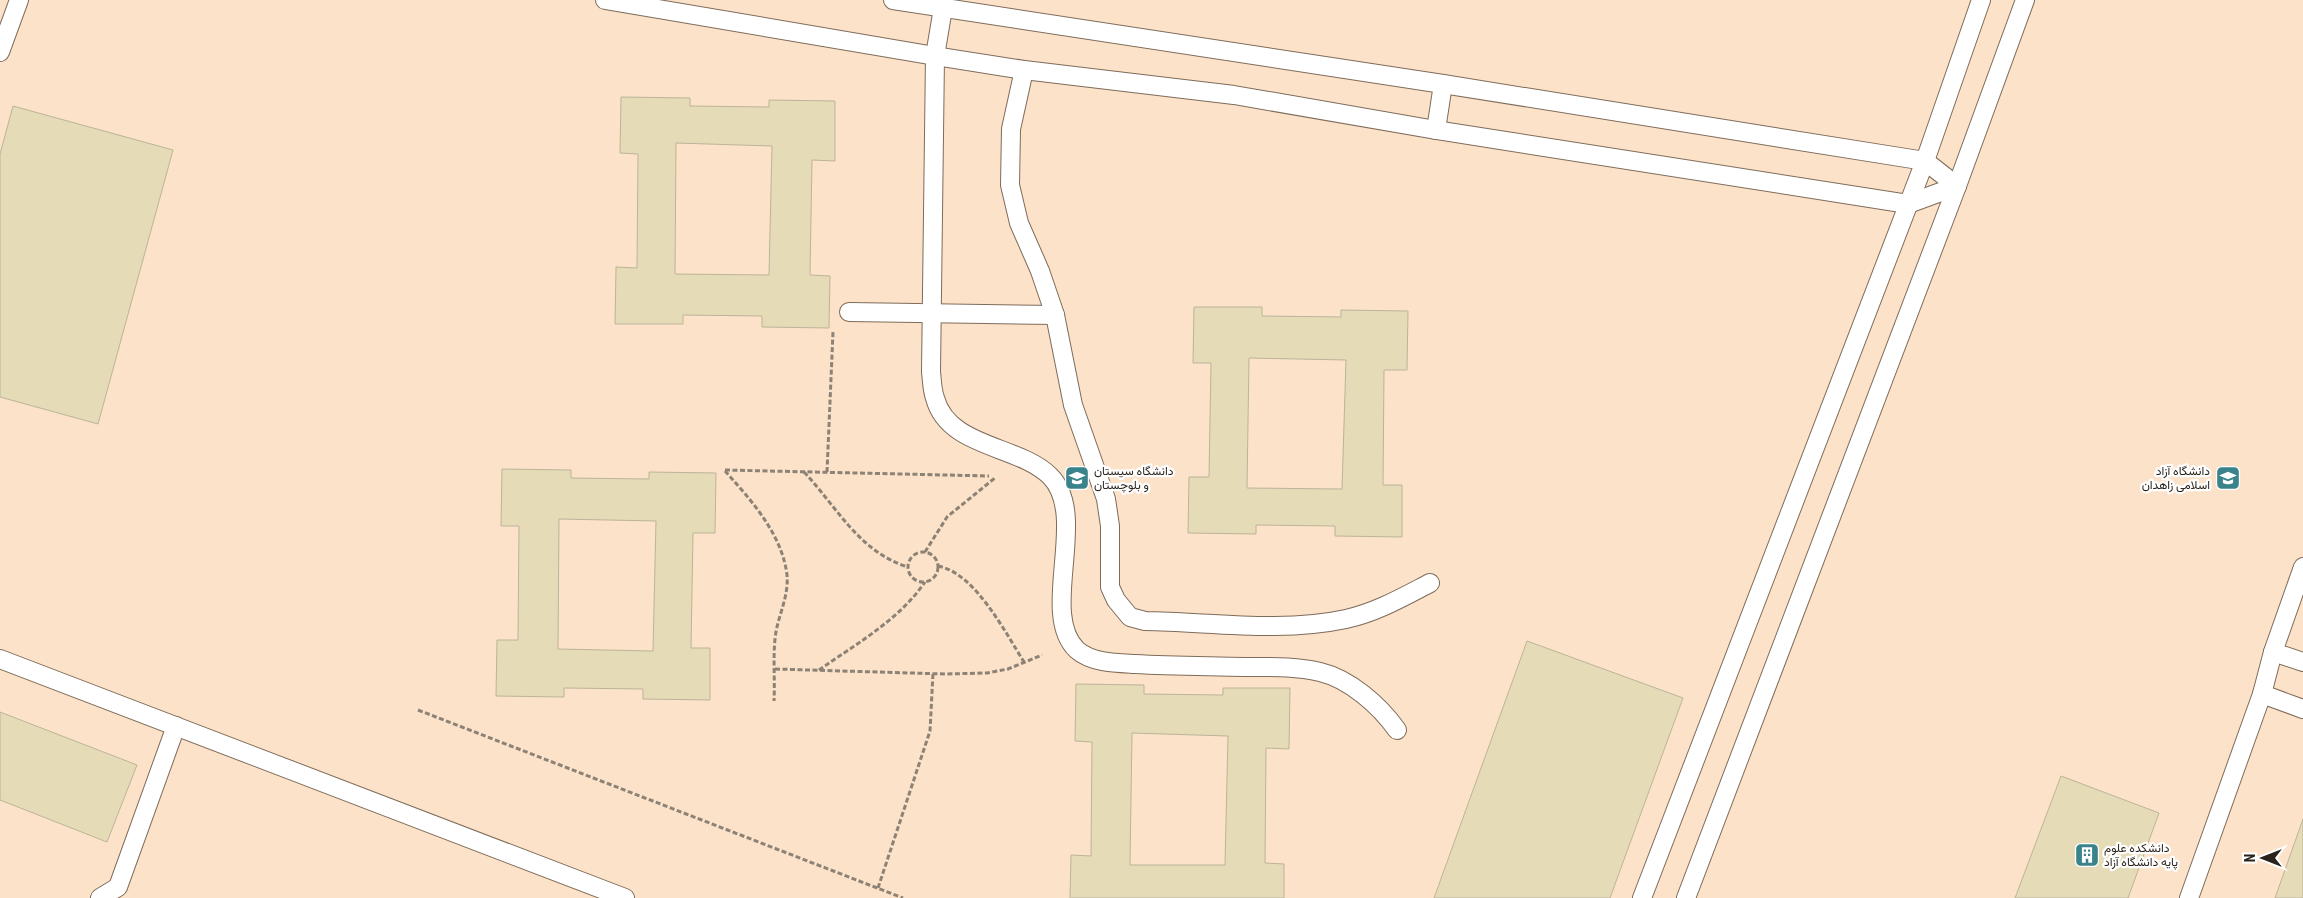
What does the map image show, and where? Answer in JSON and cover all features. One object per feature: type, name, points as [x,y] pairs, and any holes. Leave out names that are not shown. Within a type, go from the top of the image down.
[{"type":"lane","points":[[0,52],[19,0]]},
{"type":"lane","points":[[605,0],[1024,70],[1234,95],[1436,130],[1908,204],[1957,186]]},
{"type":"lane","points":[[893,0],[1443,84],[1925,161],[1957,186]]},
{"type":"lane","points":[[1642,898],[1925,161],[1981,0]]},
{"type":"lane","points":[[1686,898],[1957,186],[2025,0]]},
{"type":"lane","points":[[943,8],[935,56],[931,372],[935,399],[949,422],[975,440],[1032,462],[1051,477],[1062,496],[1066,518],[1063,595],[1064,630],[1078,650],[1104,662],[1171,666],[1290,667],[1322,672],[1356,689],[1385,713],[1396,730]]},
{"type":"lane","points":[[1024,70],[1011,129],[1010,185],[1018,223],[1040,271],[1055,316],[1073,404],[1106,500],[1110,526],[1110,586],[1116,600],[1130,617],[1145,621],[1280,625],[1320,623],[1348,618],[1386,606],[1430,583]]},
{"type":"lane","points":[[1436,130],[1443,84]]},
{"type":"lane","points":[[848,312],[1055,316]]},
{"type":"lane","points":[[2189,898],[2262,694],[2273,652],[2303,566]]},
{"type":"lane","points":[[2273,652],[2303,662]]},
{"type":"lane","points":[[0,659],[625,898]]},
{"type":"lane","points":[[2262,694],[2303,709]]},
{"type":"lane","points":[[100,898],[118,886],[176,726]]},
{"type":"path","points":[[827,472],[833,327]]},
{"type":"path","points":[[774,701],[775,638],[787,594],[784,561],[776,540],[762,515],[725,470],[997,476],[947,517],[925,552]]},
{"type":"path","points":[[804,472],[862,541],[889,559],[908,568],[916,580],[925,582]]},
{"type":"path","points":[[819,670],[880,627],[904,607],[925,582],[936,574],[938,566],[934,557],[925,552],[915,554],[909,562],[908,568]]},
{"type":"path","points":[[938,566],[950,568],[972,587],[993,613],[1024,662]]},
{"type":"path","points":[[775,669],[987,673],[1008,669],[1042,655]]},
{"type":"path","points":[[878,888],[930,731],[933,673]]},
{"type":"path","points":[[418,710],[903,898]]},
{"type":"shaded area","name":"دانشگاه سیستان و بلوچستان","points":[[0,0],[2303,0],[2303,898],[0,898]]},
{"type":"building","points":[[621,97],[690,98],[690,106],[769,107],[769,100],[835,101],[835,161],[812,160],[810,275],[830,276],[829,328],[762,327],[762,316],[683,315],[683,324],[615,324],[616,267],[637,268],[638,154],[620,153]],"holes":[[[676,143],[772,146],[769,275],[675,274]]]},
{"type":"building","points":[[13,106],[173,150],[98,424],[0,397],[0,154]]},
{"type":"building","points":[[1194,307],[1262,307],[1262,316],[1341,317],[1341,310],[1408,311],[1407,370],[1384,370],[1383,485],[1402,485],[1402,537],[1335,536],[1335,526],[1256,525],[1256,534],[1188,533],[1189,477],[1209,477],[1211,363],[1193,363]],"holes":[[[1249,358],[1346,360],[1342,489],[1247,488]]]},
{"type":"building","points":[[502,469],[571,470],[571,478],[649,479],[649,472],[716,473],[715,533],[693,533],[691,648],[710,648],[710,700],[643,699],[643,689],[564,688],[564,697],[496,696],[497,640],[518,640],[519,526],[501,526]],"holes":[[[559,519],[656,521],[653,651],[558,649]]]},
{"type":"building","points":[[1527,641],[1683,698],[1610,898],[1434,898]]},
{"type":"building","points":[[1076,684],[1144,685],[1144,694],[1223,695],[1223,688],[1290,688],[1289,749],[1266,748],[1265,863],[1284,864],[1284,898],[1070,898],[1071,855],[1091,856],[1092,742],[1075,741]],"holes":[[[1132,733],[1228,736],[1225,865],[1130,865]]]},
{"type":"building","points":[[0,712],[137,765],[107,842],[0,800]]},
{"type":"building","name":"دانشکده علوم پایه دانشگاه آزاد","points":[[2061,776],[2159,813],[2128,898],[2015,898]]},
{"type":"building","points":[[2303,819],[2303,898],[2275,898]]},
{"type":"place","name":"دانشگاه سیستان و بلوچستان","points":[[1077,478]]},
{"type":"place","name":"دانشگاه آزاد اسلامی زاهدان","points":[[2228,478]]},
{"type":"place","name":"دانشکده علوم پایه دانشگاه آزاد","points":[[2087,855]]}]
